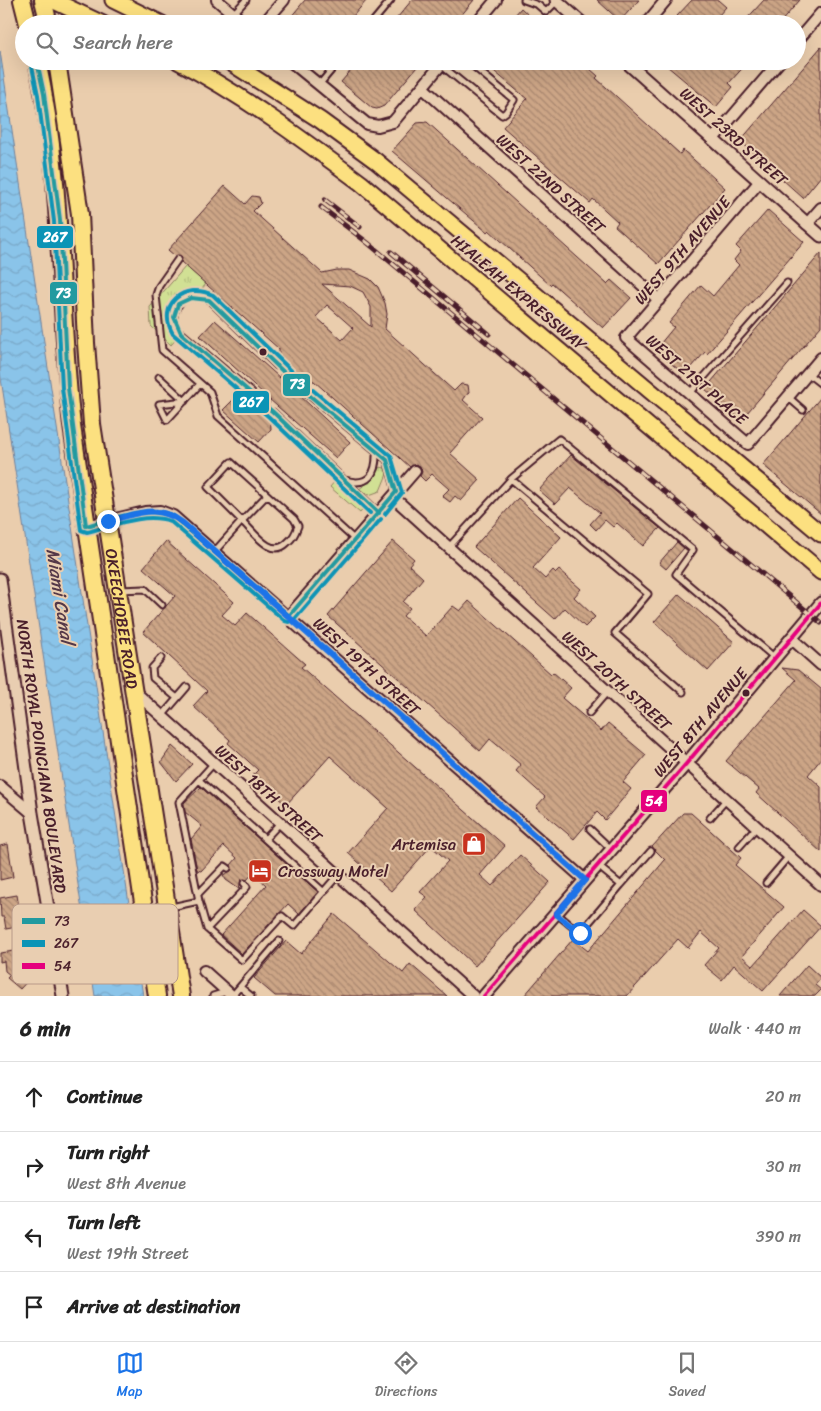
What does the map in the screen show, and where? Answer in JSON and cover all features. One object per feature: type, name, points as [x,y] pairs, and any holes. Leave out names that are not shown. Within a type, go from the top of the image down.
[{"type":"highway","points":[[22,0],[26,15]]},
{"type":"highway","points":[[43,0],[47,15]]},
{"type":"highway","name":"OKEECHOBEE ROAD","points":[[39,70],[45,102],[60,220],[68,388],[86,526],[143,904]]},
{"type":"highway","name":"OKEECHOBEE ROAD","points":[[58,70],[80,214],[92,424],[168,904]]},
{"type":"highway","name":"OKEECHOBEE ROAD","points":[[178,975],[181,996]]},
{"type":"main road","points":[[52,0],[84,15]]},
{"type":"main road","points":[[113,0],[144,15]]},
{"type":"main road","name":"HIALEAH EXPRESSWAY","points":[[192,70],[287,129],[361,183],[821,572]]},
{"type":"main road","name":"HIALEAH EXPRESSWAY","points":[[242,70],[320,120],[376,161],[821,534]]},
{"type":"street","points":[[217,0],[234,14]]},
{"type":"street","points":[[271,15],[284,0]]},
{"type":"street","points":[[484,15],[496,0]]},
{"type":"street","points":[[556,0],[573,15]]},
{"type":"street","points":[[654,15],[666,0]]},
{"type":"street","points":[[806,30],[821,13]]},
{"type":"street","points":[[301,70],[367,124],[378,126],[393,122],[437,70]]},
{"type":"street","name":"WEST 23RD STREET","points":[[635,70],[821,236]]},
{"type":"street","points":[[713,139],[772,70]]},
{"type":"street","name":"WEST 22ND STREET","points":[[422,87],[659,300]]},
{"type":"street","name":"WEST 9TH AVENUE","points":[[626,338],[760,181]]},
{"type":"street","points":[[807,224],[821,208]]},
{"type":"street","name":"WEST 21ST PLACE","points":[[626,338],[748,444],[788,397]]},
{"type":"street","points":[[788,397],[821,358]]},
{"type":"street","points":[[289,616],[415,471]]},
{"type":"street","name":"WEST 20TH STREET","points":[[395,495],[448,548],[821,885]]},
{"type":"street","name":"WEST 19TH STREET","points":[[86,526],[160,511],[173,516],[183,523],[585,880]]},
{"type":"street","name":"NORTH ROYAL POINCIANA BOULEVARD","points":[[1,585],[32,812],[48,904]]},
{"type":"street","name":"WEST 8TH AVENUE","points":[[484,996],[686,764],[821,603]]},
{"type":"street","points":[[791,638],[821,665]]},
{"type":"street","name":"WEST 18TH STREET","points":[[135,692],[473,996]]},
{"type":"street","points":[[0,786],[32,812]]},
{"type":"street","points":[[204,971],[230,995]]},
{"type":"lane","points":[[234,14],[246,0]]},
{"type":"lane","points":[[378,15],[391,0]]},
{"type":"lane","points":[[524,0],[538,5],[546,12],[556,0]]},
{"type":"lane","points":[[319,85],[332,70]]},
{"type":"lane","points":[[451,70],[502,115],[514,100],[478,70]]},
{"type":"lane","points":[[178,259],[159,286],[156,295],[162,350],[213,397],[218,416],[355,540]]},
{"type":"lane","points":[[690,393],[787,283]]},
{"type":"lane","points":[[252,393],[178,330],[174,319],[177,306],[184,299],[198,296],[209,300],[277,366]]},
{"type":"lane","points":[[808,374],[821,384]]},
{"type":"lane","points":[[159,377],[185,401]]},
{"type":"lane","points":[[185,401],[159,404],[167,420],[185,401],[200,384]]},
{"type":"lane","points":[[297,385],[387,460],[395,495]]},
{"type":"lane","points":[[788,397],[803,410]]},
{"type":"lane","points":[[273,412],[380,513]]},
{"type":"lane","points":[[448,548],[511,479],[558,439],[693,550],[676,574],[775,658]]},
{"type":"lane","points":[[343,480],[356,484],[367,479],[374,471],[376,451]]},
{"type":"lane","points":[[231,462],[294,519],[298,526],[295,536],[283,548],[276,550],[269,547],[242,521],[208,487],[231,462]]},
{"type":"lane","points":[[511,479],[648,594],[615,633],[683,692]]},
{"type":"lane","points":[[215,551],[267,494]]},
{"type":"lane","points":[[119,590],[145,589],[162,604]]},
{"type":"lane","points":[[161,658],[152,668],[153,678],[177,698]]},
{"type":"lane","points":[[161,716],[187,687]]},
{"type":"lane","points":[[589,712],[607,692]]},
{"type":"lane","points":[[214,763],[179,802],[199,901],[207,929],[242,960],[282,916],[294,926],[338,875]]},
{"type":"lane","points":[[199,780],[324,892]]},
{"type":"lane","points":[[710,818],[726,800]]},
{"type":"lane","points":[[265,839],[280,822]]},
{"type":"lane","points":[[739,847],[757,827]]},
{"type":"lane","points":[[590,829],[612,850]]},
{"type":"lane","points":[[556,914],[580,933],[651,851]]},
{"type":"lane","points":[[766,883],[789,856]]},
{"type":"lane","points":[[598,865],[621,885]]},
{"type":"lane","points":[[198,894],[225,866],[228,868]]},
{"type":"lane","points":[[207,929],[247,886],[244,884]]},
{"type":"lane","points":[[178,905],[199,901]]},
{"type":"lane","points":[[213,996],[230,995],[240,987],[279,941]]},
{"type":"lane","points":[[240,987],[251,996]]},
{"type":"green space","points":[[186,266],[206,284],[200,291],[194,291],[178,298],[171,306],[169,317],[179,336],[171,345],[151,326],[150,307]]},
{"type":"green space","points":[[380,467],[385,468],[387,474],[380,491],[369,495],[359,489],[369,482]]},
{"type":"green space","points":[[336,480],[363,505],[364,508],[360,513],[330,487]]},
{"type":"water","name":"Miami Canal","points":[[0,51],[129,904],[81,904],[0,372]]},
{"type":"water","points":[[93,984],[141,984],[143,996],[95,996]]},
{"type":"building","points":[[305,0],[367,0],[354,15],[292,15]]},
{"type":"building","points":[[412,0],[474,0],[462,15],[400,15]]},
{"type":"building","points":[[597,0],[639,0],[625,15],[613,15]]},
{"type":"building","points":[[692,0],[718,0],[726,7],[719,15],[678,15]]},
{"type":"building","points":[[764,0],[800,0],[787,15],[750,15]]},
{"type":"building","points":[[521,8],[528,15],[515,15]]},
{"type":"building","points":[[821,47],[821,176],[803,198],[740,141],[801,70],[806,70],[806,64]]},
{"type":"building","points":[[351,70],[414,70],[384,106],[377,109],[372,108],[341,82]]},
{"type":"building","points":[[493,70],[591,70],[598,76],[596,78],[680,154],[683,150],[725,188],[658,264],[615,226],[618,222],[593,199],[590,203],[503,127],[527,99]]},
{"type":"building","points":[[672,70],[741,70],[729,83],[733,87],[716,107]]},
{"type":"building","points":[[427,122],[607,284],[611,280],[631,298],[603,328],[552,283],[550,285],[489,230],[487,232],[392,151],[417,123]]},
{"type":"building","points":[[225,186],[245,204],[252,196],[259,197],[261,203],[253,211],[322,273],[349,270],[370,279],[378,287],[385,303],[387,314],[385,329],[454,391],[461,384],[468,385],[469,392],[463,400],[482,417],[450,453],[480,480],[461,501],[455,496],[450,502],[442,496],[449,489],[432,474],[425,481],[420,476],[422,472],[420,466],[416,464],[410,467],[314,381],[286,383],[350,442],[336,458],[269,399],[271,429],[259,442],[223,410],[236,397],[265,395],[200,336],[215,320],[280,378],[279,349],[181,262],[181,256],[175,256],[168,250]],"holes":[[[322,284],[350,286],[363,292],[371,307],[371,327]],[[327,305],[353,328],[342,340],[316,317]]]},
{"type":"building","points":[[768,210],[804,242],[707,354],[705,352],[685,375],[655,350],[674,327],[669,323],[701,285],[713,296],[739,265],[734,260],[741,251],[736,246]]},
{"type":"building","points":[[821,253],[821,326],[741,420],[705,389]]},
{"type":"building","points":[[821,397],[821,514],[763,465]]},
{"type":"building","points":[[571,455],[660,528],[643,546],[617,523],[613,527],[605,520],[596,530],[590,524],[600,513],[570,488],[555,504],[539,490]]},
{"type":"building","points":[[518,498],[561,537],[533,568],[545,579],[553,570],[556,573],[559,570],[581,589],[574,597],[595,617],[585,627],[565,608],[555,619],[474,547]]},
{"type":"building","points":[[166,541],[234,602],[222,615],[235,626],[247,613],[305,664],[301,667],[505,846],[480,875],[492,886],[520,855],[550,882],[475,966],[415,910],[427,897],[420,892],[448,861],[431,846],[391,891],[348,853],[388,808],[330,756],[286,805],[253,775],[258,770],[228,743],[230,740],[193,706],[207,691],[143,632],[175,596],[143,568]]},
{"type":"building","points":[[393,541],[414,559],[409,565],[423,578],[403,602],[410,608],[403,616],[426,636],[453,606],[460,611],[469,601],[551,674],[553,672],[571,688],[562,698],[601,731],[608,723],[646,755],[623,782],[631,789],[605,820],[597,812],[574,839],[536,807],[545,797],[516,771],[521,765],[490,739],[480,751],[328,616]]},
{"type":"building","points":[[677,542],[684,548],[666,569],[659,563]]},
{"type":"building","points":[[679,594],[734,642],[708,671],[654,622]]},
{"type":"building","points":[[782,668],[798,670],[821,689],[821,759],[808,775],[821,787],[821,852],[756,793],[759,789],[726,761],[796,680]]},
{"type":"building","points":[[172,746],[192,764],[176,781],[161,762]]},
{"type":"building","name":"Crossway Motel","points":[[201,787],[318,892],[299,914],[288,904],[242,954],[221,935],[266,885],[253,873],[247,880],[241,880],[239,889],[226,880],[223,875],[231,871],[231,865],[237,858],[224,846],[201,871],[197,870],[191,839],[202,826],[185,812],[184,803]]},
{"type":"building","points":[[683,813],[691,813],[741,858],[735,865],[784,907],[742,956],[753,966],[803,910],[821,926],[763,991],[734,965],[722,980],[704,965],[719,948],[701,932],[688,948],[678,939],[627,996],[524,996],[573,939],[588,951],[665,860],[652,847]]},
{"type":"building","points":[[8,844],[13,877],[0,880],[0,846]]},
{"type":"building","points":[[17,895],[18,904],[12,904],[12,928],[6,929],[4,917],[1,917],[0,898]]},
{"type":"building","points":[[334,914],[403,973],[410,964],[447,996],[275,996],[254,978],[286,941],[301,954]]},
{"type":"building","points":[[12,951],[12,982],[7,978],[10,975],[5,971],[4,961],[0,962],[0,953]]},
{"type":"building","points":[[807,965],[821,978],[815,985],[821,990],[815,996],[780,996]]},
{"type":"building","points":[[14,984],[25,984],[20,989]]},
{"type":"railway","points":[[325,200],[360,227]]},
{"type":"railway","points":[[321,207],[368,243],[821,623]]},
{"type":"railway","points":[[391,252],[489,334]]},
{"type":"transit line","name":"267","points":[[33,70],[38,95],[54,221],[62,388],[81,530],[87,532],[139,519],[150,518],[170,521],[285,621],[289,622],[294,620],[381,519]]},
{"type":"transit line","name":"73","points":[[39,70],[44,94],[60,220],[68,388],[86,526]]},
{"type":"transit line","name":"267","points":[[370,513],[269,417],[173,334],[168,314],[176,298],[192,291],[202,291],[213,295],[301,380],[391,456],[402,493],[385,514]]},
{"type":"transit line","name":"73","points":[[379,513],[273,412],[181,333],[174,317],[178,304],[191,298],[209,300],[297,385],[387,460],[396,492]]},
{"type":"transit line","name":"73","points":[[289,616],[396,492]]},
{"type":"transit line","name":"73","points":[[86,526],[141,512],[163,513],[173,516],[289,616]]},
{"type":"transit line","name":"54","points":[[484,996],[686,764],[821,603]]},
{"type":"place","name":"Artemisa","points":[[474,844]]},
{"type":"place","name":"Crossway Motel","points":[[260,871]]},
{"type":"route","points":[[108,521],[145,512],[160,511],[173,516],[183,523],[585,880],[556,914],[580,933]]}]
